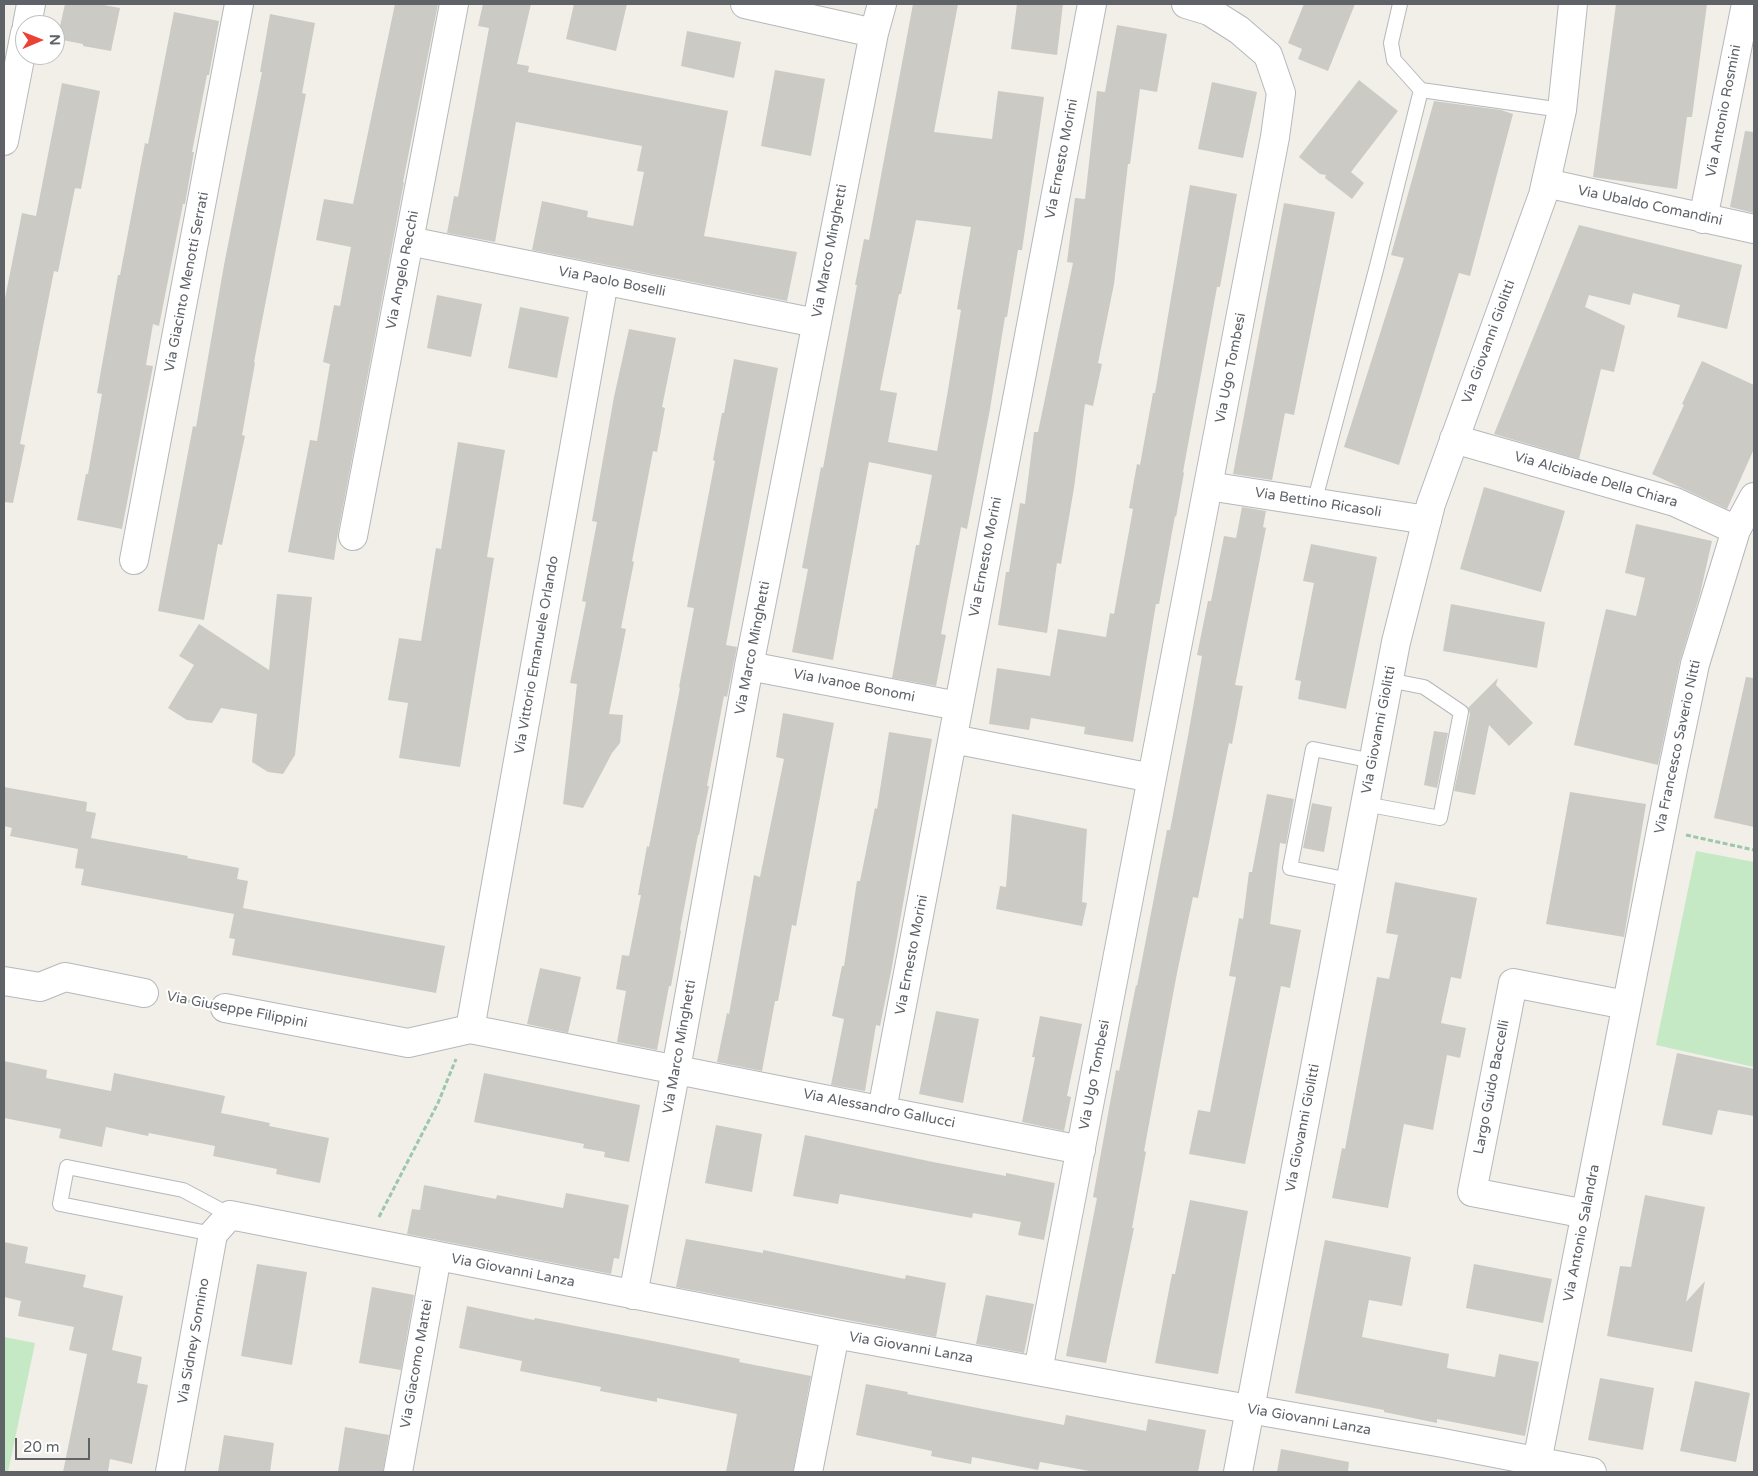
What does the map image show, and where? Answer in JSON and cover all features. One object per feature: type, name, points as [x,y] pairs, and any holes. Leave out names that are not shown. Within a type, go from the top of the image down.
[{"type":"street","name":"Via Giacinto Menotti Serrati","points":[[134,560],[239,4]]},
{"type":"street","name":"Via Angelo Recchi","points":[[353,536],[454,4]]},
{"type":"street","points":[[745,4],[874,33]]},
{"type":"street","name":"Via Marco Minghetti","points":[[633,1294],[749,666],[874,33],[882,4]]},
{"type":"street","name":"Via Ernesto Morini","points":[[882,1110],[1092,4]]},
{"type":"street","name":"Via Ugo Tombesi","points":[[1038,1371],[1282,93],[1268,55],[1239,30],[1208,12],[1186,4]]},
{"type":"street","name":"Via Giovanni Giolitti","points":[[1238,1472],[1396,642],[1427,520],[1454,439],[1546,183],[1562,110],[1573,4]]},
{"type":"street","name":"Via Antonio Rosmini","points":[[1703,219],[1746,4]]},
{"type":"street","points":[[4,141],[19,65]]},
{"type":"street","name":"Via Ubaldo Comandini","points":[[1546,183],[1754,229]]},
{"type":"street","name":"Via Paolo Boselli","points":[[409,241],[816,324]]},
{"type":"street","name":"Via Vittorio Emanuele Orlando","points":[[470,1028],[604,281]]},
{"type":"street","name":"Via Alcibiade Della Chiara","points":[[1454,439],[1675,502],[1736,530]]},
{"type":"street","name":"Via Bettino Ricasoli","points":[[1208,486],[1427,520]]},
{"type":"street","name":"Via Francesco Saverio Nitti","points":[[1626,1005],[1694,664],[1736,530],[1754,497]]},
{"type":"street","name":"Via Ivanoe Bonomi","points":[[749,666],[958,706]]},
{"type":"street","points":[[953,739],[1152,778]]},
{"type":"street","points":[[4,981],[40,987],[65,977],[144,993]]},
{"type":"street","name":"Largo Guido Baccelli","points":[[1586,1214],[1472,1192],[1513,982],[1626,1005]]},
{"type":"street","name":"Via Antonio Salandra","points":[[1536,1467],[1626,1005]]},
{"type":"street","name":"Via Giuseppe Filippini","points":[[225,1008],[408,1043],[470,1028]]},
{"type":"street","name":"Via Alessandro Gallucci","points":[[470,1028],[1081,1150]]},
{"type":"street","name":"Via Giovanni Lanza","points":[[222,1225],[437,1256],[835,1334],[1250,1409],[1536,1467],[1592,1472]]},
{"type":"street","name":"Via Sidney Sonnino","points":[[170,1472],[222,1225]]},
{"type":"street","name":"Via Giacomo Mattei","points":[[398,1472],[437,1256]]},
{"type":"street","points":[[808,1472],[835,1334]]},
{"type":"lane","points":[[1400,4],[1391,43],[1394,60],[1421,90],[1562,110]]},
{"type":"lane","points":[[1314,502],[1421,90]]},
{"type":"lane","points":[[1365,804],[1440,818],[1461,712],[1424,687],[1388,680]]},
{"type":"lane","points":[[1350,880],[1290,868],[1313,749],[1373,761]]},
{"type":"lane","points":[[67,1167],[182,1190],[222,1225],[60,1204],[67,1167]]},
{"type":"path","points":[[1661,830],[1754,850]]},
{"type":"path","name":"Via Giuseppe Filippini","points":[[144,993],[225,1008]]},
{"type":"path","points":[[377,1222],[438,1103],[470,1028]]},
{"type":"green space","points":[[1696,851],[1754,862],[1754,1067],[1656,1045]]},
{"type":"green space","points":[[4,1337],[35,1343],[8,1472],[4,1472]]},
{"type":"building","points":[[65,4],[98,4],[120,8],[111,51],[65,41],[65,15],[62,15]]},
{"type":"building","points":[[395,4],[438,4],[403,182],[334,560],[288,552],[310,440],[317,441],[330,364],[323,362],[334,305],[340,306],[351,247],[316,240],[324,199],[353,204]]},
{"type":"building","points":[[483,4],[531,4],[517,64],[529,66],[528,72],[728,111],[704,236],[797,252],[787,301],[532,250],[542,201],[588,211],[587,217],[633,226],[644,172],[637,171],[642,146],[516,122],[495,242],[447,233],[454,196],[458,197],[489,28],[478,26]]},
{"type":"building","points":[[574,4],[627,4],[616,51],[566,39]]},
{"type":"building","points":[[913,4],[958,4],[934,132],[992,139],[998,91],[1044,97],[1022,250],[1018,250],[967,529],[961,527],[941,634],[946,635],[936,686],[892,678],[916,545],[919,545],[932,475],[869,462],[833,660],[792,652],[808,569],[802,568],[821,467],[823,468],[864,239],[869,240]],"holes":[[[916,220],[971,227],[957,309],[961,310],[937,451],[888,442],[897,393],[880,390]]]},
{"type":"building","points":[[1017,4],[1063,4],[1057,55],[1011,49]]},
{"type":"building","points":[[1304,4],[1355,4],[1328,71],[1298,59],[1302,49],[1288,43]]},
{"type":"building","points":[[1616,4],[1707,4],[1692,117],[1687,117],[1677,189],[1593,177]]},
{"type":"building","points":[[174,12],[219,21],[192,152],[194,152],[185,204],[183,204],[159,326],[153,324],[146,365],[153,366],[122,529],[77,520],[86,474],[88,474],[102,394],[97,393],[118,275],[120,275],[145,143],[148,144]]},
{"type":"building","points":[[270,14],[315,23],[302,93],[306,94],[254,362],[242,435],[245,436],[222,545],[218,544],[204,620],[158,611],[193,426],[196,427],[224,265],[262,72],[260,72]]},
{"type":"building","points":[[1117,25],[1167,34],[1157,92],[1140,89],[1130,164],[1128,164],[1114,284],[1098,363],[1102,364],[1093,406],[1085,404],[1074,488],[1061,564],[1057,563],[1047,633],[998,625],[1006,572],[1009,572],[1020,503],[1025,504],[1034,432],[1038,432],[1073,263],[1067,262],[1075,198],[1085,199],[1097,91],[1105,92]]},
{"type":"building","points":[[687,31],[741,42],[734,78],[681,66]]},
{"type":"building","points":[[775,70],[825,79],[811,156],[761,146]]},
{"type":"building","points":[[1359,80],[1398,111],[1351,172],[1364,183],[1352,199],[1325,178],[1326,175],[1320,174],[1299,157]]},
{"type":"building","points":[[1212,82],[1257,92],[1243,158],[1198,149]]},
{"type":"building","points":[[62,83],[100,91],[81,189],[75,188],[58,272],[54,271],[20,444],[25,445],[13,503],[4,502],[4,303],[22,213],[36,216]]},
{"type":"building","points":[[1434,101],[1501,110],[1513,114],[1470,276],[1459,273],[1399,465],[1344,447],[1404,258],[1391,255]]},
{"type":"building","points":[[1745,131],[1754,132],[1754,213],[1730,207]]},
{"type":"building","points":[[1190,185],[1237,194],[1220,287],[1217,287],[1159,604],[1156,604],[1133,742],[1084,734],[1085,727],[1031,718],[1029,730],[989,724],[997,668],[1050,676],[1058,629],[1106,637],[1110,613],[1114,614],[1133,509],[1129,508],[1137,464],[1140,465],[1153,393],[1155,393]]},
{"type":"building","points":[[1284,203],[1335,212],[1294,415],[1285,413],[1272,480],[1233,474]]},
{"type":"building","points":[[1579,225],[1742,265],[1727,329],[1677,317],[1680,305],[1633,293],[1630,305],[1589,295],[1585,307],[1625,326],[1614,372],[1601,369],[1579,459],[1494,434]]},
{"type":"building","points":[[437,295],[482,304],[471,357],[427,348]]},
{"type":"building","points":[[520,307],[569,317],[557,378],[508,368]]},
{"type":"building","points":[[629,329],[676,338],[662,407],[665,408],[657,452],[653,451],[632,561],[634,562],[621,628],[626,629],[609,714],[623,715],[620,743],[612,753],[583,808],[563,804],[577,684],[570,683],[586,602],[582,601],[597,522],[592,521],[614,397]]},
{"type":"building","points":[[734,359],[778,368],[726,645],[737,647],[727,697],[724,696],[707,786],[709,786],[657,1050],[617,1042],[626,991],[616,989],[622,955],[629,956],[641,895],[638,895],[647,846],[649,847],[680,688],[694,608],[687,607],[715,461],[713,460]]},
{"type":"building","points":[[1702,361],[1754,385],[1754,449],[1727,509],[1652,474]]},
{"type":"building","points":[[458,442],[505,450],[487,557],[494,558],[460,767],[399,758],[408,703],[388,700],[399,638],[421,641],[436,548],[441,549]]},
{"type":"building","points":[[1484,487],[1565,511],[1541,592],[1460,569]]},
{"type":"building","points":[[1242,507],[1266,511],[1263,527],[1266,528],[1235,685],[1243,686],[1232,744],[1229,743],[1198,898],[1193,897],[1177,973],[1144,1151],[1146,1152],[1132,1228],[1134,1228],[1106,1363],[1066,1356],[1097,1198],[1093,1197],[1116,1070],[1119,1071],[1167,830],[1170,830],[1188,736],[1202,656],[1197,655],[1208,601],[1211,601],[1224,536],[1236,538]]},
{"type":"building","points":[[1636,524],[1712,541],[1700,594],[1680,661],[1658,765],[1574,745],[1606,609],[1636,616],[1645,578],[1625,573]]},
{"type":"building","points":[[1311,544],[1377,557],[1346,709],[1298,699],[1301,681],[1295,680],[1314,583],[1303,581]]},
{"type":"building","points":[[277,594],[312,597],[295,755],[283,774],[268,772],[252,762],[257,714],[221,708],[212,723],[187,720],[168,708],[194,665],[179,656],[199,624],[269,670]]},
{"type":"building","points":[[1451,604],[1545,622],[1537,668],[1443,651]]},
{"type":"building","points":[[1746,677],[1754,678],[1754,827],[1714,818]]},
{"type":"building","points":[[1498,678],[1496,685],[1533,723],[1509,746],[1489,725],[1475,795],[1454,791],[1470,714],[1468,708]]},
{"type":"building","points":[[783,713],[834,723],[796,926],[792,925],[778,1001],[775,1001],[762,1071],[717,1062],[727,1013],[729,1014],[754,875],[760,877],[784,759],[776,757]]},
{"type":"building","points":[[1434,731],[1448,733],[1437,788],[1424,785]]},
{"type":"building","points":[[889,732],[932,739],[891,972],[880,1026],[876,1025],[865,1091],[831,1085],[844,1019],[832,1016],[842,966],[844,966],[857,881],[860,881],[875,808],[877,809]]},
{"type":"building","points":[[4,787],[87,802],[86,811],[96,813],[91,838],[188,856],[187,858],[239,868],[237,879],[248,881],[243,908],[445,946],[436,993],[232,955],[235,939],[229,938],[234,914],[81,885],[84,869],[75,868],[78,849],[10,836],[12,828],[4,826]]},
{"type":"building","points":[[1570,792],[1646,804],[1624,937],[1546,924]]},
{"type":"building","points":[[1267,794],[1294,799],[1286,844],[1280,843],[1270,924],[1301,930],[1290,988],[1281,986],[1245,1164],[1189,1154],[1198,1110],[1210,1112],[1236,977],[1229,976],[1239,918],[1243,919],[1249,872],[1252,872]]},
{"type":"building","points":[[1312,803],[1332,807],[1324,852],[1303,848]]},
{"type":"building","points":[[1012,814],[1087,829],[1082,902],[1087,903],[1082,926],[996,909],[1000,886],[1006,887]]},
{"type":"building","points":[[1395,882],[1477,898],[1461,979],[1451,977],[1441,1023],[1466,1028],[1460,1058],[1447,1055],[1433,1130],[1404,1124],[1388,1208],[1332,1198],[1342,1148],[1345,1149],[1377,977],[1389,979],[1398,935],[1386,933]]},
{"type":"building","points":[[540,968],[581,977],[568,1033],[527,1024]]},
{"type":"building","points":[[936,1011],[979,1019],[963,1103],[919,1094]]},
{"type":"building","points":[[1040,1016],[1082,1024],[1067,1096],[1071,1097],[1064,1131],[1022,1122],[1035,1057],[1032,1057]]},
{"type":"building","points":[[1677,1053],[1754,1069],[1754,1116],[1718,1110],[1712,1135],[1662,1125]]},
{"type":"building","points":[[4,1061],[47,1070],[46,1078],[111,1091],[114,1073],[225,1096],[221,1113],[270,1123],[269,1126],[329,1138],[320,1183],[276,1174],[277,1169],[213,1156],[215,1146],[149,1133],[148,1136],[106,1127],[102,1147],[59,1138],[61,1129],[4,1118]]},
{"type":"building","points":[[484,1073],[640,1105],[629,1162],[604,1157],[605,1152],[583,1148],[584,1144],[474,1122]]},
{"type":"building","points":[[716,1125],[762,1134],[752,1192],[705,1183]]},
{"type":"building","points":[[805,1135],[933,1162],[1006,1176],[1006,1173],[1055,1183],[1044,1240],[1018,1235],[1021,1222],[973,1213],[972,1218],[840,1194],[838,1204],[793,1196]]},
{"type":"building","points":[[424,1185],[496,1199],[497,1195],[563,1208],[566,1193],[629,1205],[619,1259],[614,1258],[611,1274],[407,1234],[412,1209],[420,1210]]},
{"type":"building","points":[[1645,1195],[1705,1207],[1686,1302],[1705,1281],[1692,1352],[1607,1336],[1620,1266],[1631,1267]]},
{"type":"building","points":[[1190,1200],[1248,1211],[1218,1374],[1155,1363],[1172,1274],[1175,1274]]},
{"type":"building","points":[[686,1239],[763,1253],[763,1250],[905,1279],[906,1275],[946,1283],[936,1337],[676,1287]]},
{"type":"building","points":[[1325,1240],[1411,1257],[1402,1306],[1369,1300],[1362,1337],[1449,1354],[1447,1368],[1495,1377],[1499,1354],[1539,1362],[1525,1436],[1437,1419],[1437,1423],[1384,1412],[1384,1410],[1295,1393]]},
{"type":"building","points":[[4,1242],[28,1247],[25,1263],[86,1275],[83,1287],[123,1296],[112,1350],[142,1357],[137,1383],[148,1385],[132,1464],[110,1459],[108,1472],[63,1472],[87,1354],[69,1350],[74,1327],[18,1316],[21,1301],[4,1297]]},
{"type":"building","points":[[257,1264],[307,1272],[292,1365],[241,1356]]},
{"type":"building","points":[[1474,1264],[1552,1279],[1543,1323],[1466,1308]]},
{"type":"building","points":[[372,1287],[414,1295],[401,1370],[359,1363]]},
{"type":"building","points":[[986,1295],[1034,1304],[1024,1353],[976,1344]]},
{"type":"building","points":[[467,1306],[668,1344],[740,1359],[739,1362],[811,1376],[793,1472],[726,1472],[737,1414],[657,1398],[657,1402],[600,1391],[601,1387],[520,1371],[522,1361],[459,1348]]},
{"type":"building","points":[[1600,1378],[1654,1388],[1643,1450],[1588,1440]]},
{"type":"building","points":[[1695,1381],[1750,1393],[1736,1462],[1680,1451]]},
{"type":"building","points":[[866,1384],[1064,1425],[1066,1415],[1146,1431],[1148,1419],[1206,1430],[1198,1472],[1095,1472],[1040,1462],[1038,1470],[972,1457],[971,1464],[931,1456],[932,1451],[856,1435]]},
{"type":"building","points":[[345,1427],[389,1435],[383,1472],[338,1472]]},
{"type":"building","points":[[224,1435],[274,1443],[270,1472],[218,1472]]},
{"type":"building","points":[[1281,1449],[1349,1462],[1348,1472],[1277,1472]]}]
